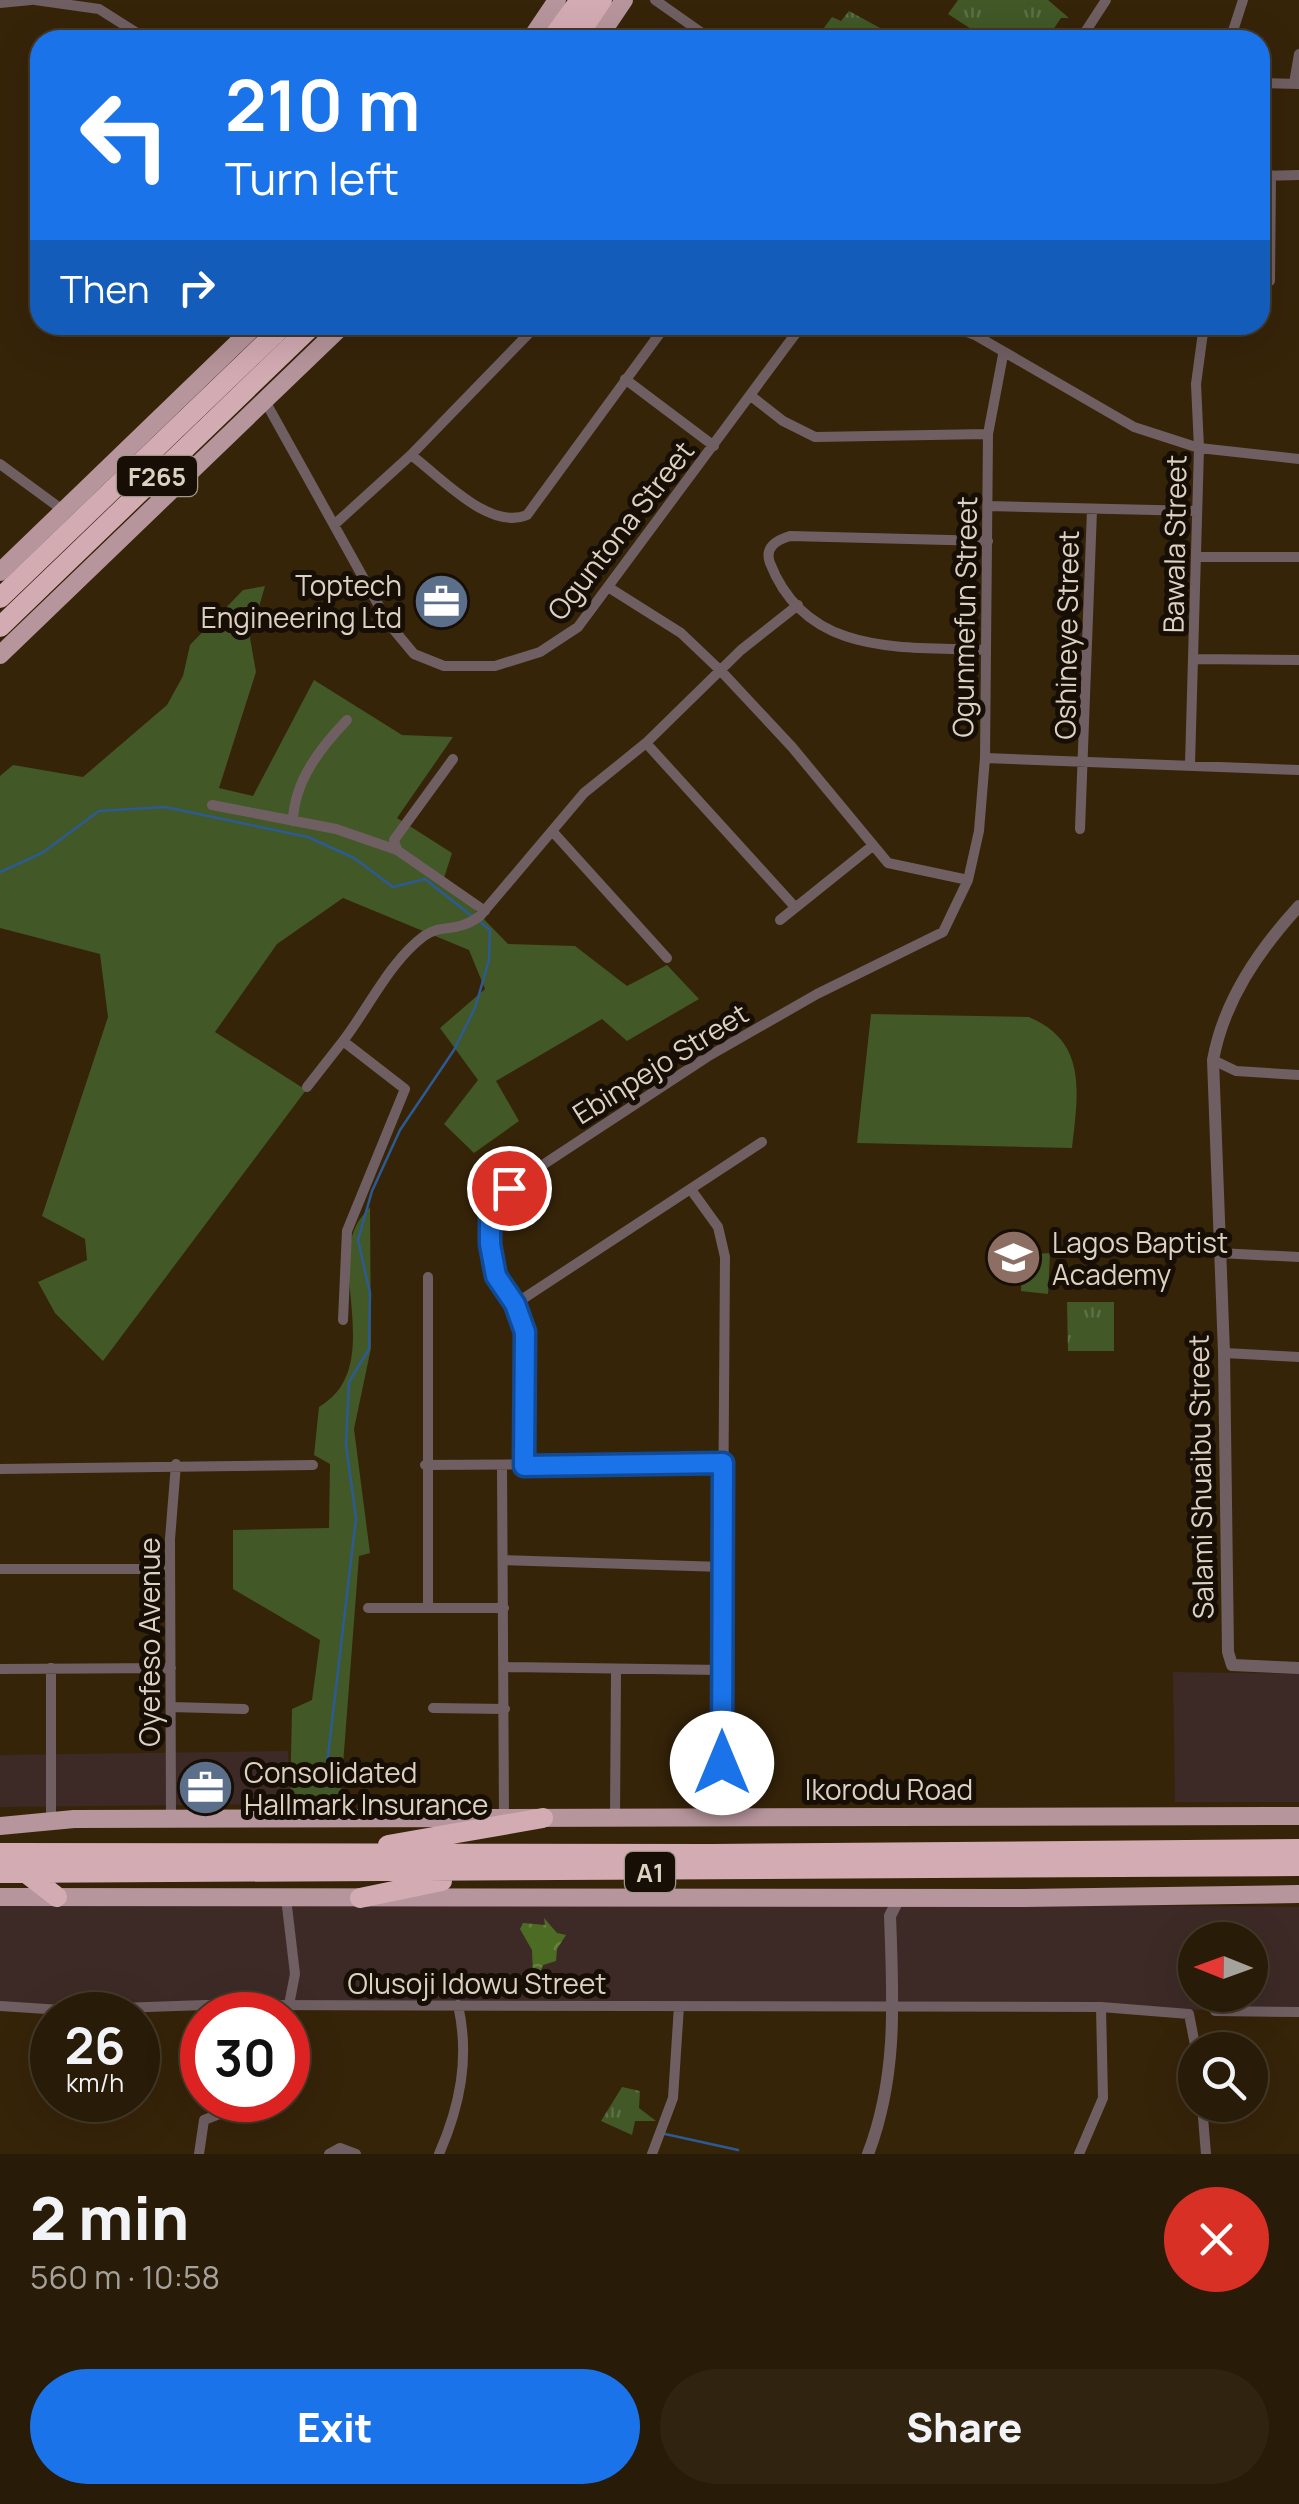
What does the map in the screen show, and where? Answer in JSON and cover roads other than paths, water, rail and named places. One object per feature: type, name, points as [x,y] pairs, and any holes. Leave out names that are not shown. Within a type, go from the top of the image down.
[{"type":"highway","points":[[558,30],[580,0]]},
{"type":"highway","points":[[582,30],[602,0]]},
{"type":"highway","name":"F265","points":[[0,598],[274,335]]},
{"type":"highway","name":"F265","points":[[0,627],[304,335]]},
{"type":"highway","points":[[334,1854],[543,1818]]},
{"type":"highway","name":"A1","points":[[0,1853],[1299,1850]]},
{"type":"highway","name":"A1","points":[[0,1872],[483,1873],[1299,1866]]},
{"type":"highway","points":[[26,1873],[57,1897]]},
{"type":"highway","points":[[360,1898],[483,1873]]},
{"type":"main road","points":[[537,30],[557,0]]},
{"type":"main road","points":[[603,30],[624,0]]},
{"type":"main road","points":[[0,572],[246,335]]},
{"type":"main road","points":[[0,655],[333,335]]},
{"type":"main road","name":"Ikorodu Road","points":[[0,1826],[172,1819],[1299,1816]]},
{"type":"main road","points":[[0,1897],[1299,1894]]},
{"type":"street","points":[[0,3],[33,0],[99,9],[132,30]]},
{"type":"street","points":[[655,0],[698,30]]},
{"type":"street","points":[[1086,30],[1106,0]]},
{"type":"street","points":[[1233,30],[1243,0]]},
{"type":"street","points":[[1270,83],[1297,84],[1299,54]]},
{"type":"street","points":[[1270,175],[1299,175]]},
{"type":"street","points":[[335,524],[412,455],[527,335]]},
{"type":"street","points":[[412,455],[491,514],[517,519],[543,498],[658,335]]},
{"type":"street","name":"Oguntona Street","points":[[265,401],[402,644],[444,666],[495,666],[540,652],[578,627],[795,335]]},
{"type":"street","points":[[981,335],[1002,355],[1134,427],[1199,448],[1299,459]]},
{"type":"street","name":"Bawala Street","points":[[1190,764],[1199,448],[1196,384],[1203,335]]},
{"type":"street","name":"Ogunmefun Street","points":[[968,880],[979,831],[986,758],[988,434],[1002,355]]},
{"type":"street","points":[[624,380],[714,446]]},
{"type":"street","points":[[751,396],[799,430],[815,436],[988,434]]},
{"type":"street","points":[[0,464],[64,510]]},
{"type":"street","points":[[988,506],[1196,511]]},
{"type":"street","name":"Oshineye Street","points":[[1080,829],[1086,762],[1092,510]]},
{"type":"street","points":[[985,650],[854,643],[798,606],[769,560],[769,551],[780,539],[988,541]]},
{"type":"street","points":[[1196,557],[1299,557]]},
{"type":"street","points":[[608,587],[682,633],[722,672],[792,747],[871,847],[899,868],[968,880]]},
{"type":"street","points":[[307,1087],[414,945],[435,930],[462,929],[482,913],[584,794],[646,743],[741,650],[798,606]]},
{"type":"street","points":[[1194,659],[1299,660]]},
{"type":"street","points":[[293,821],[304,779],[322,746],[347,720]]},
{"type":"street","points":[[646,743],[796,907]]},
{"type":"street","points":[[986,758],[1299,770]]},
{"type":"street","points":[[397,850],[394,840],[454,759]]},
{"type":"street","points":[[212,805],[336,829],[397,850],[482,913]]},
{"type":"street","points":[[553,832],[667,958]]},
{"type":"street","points":[[780,920],[871,847]]},
{"type":"street","name":"Ebinpejo Street","points":[[524,1466],[525,1332],[515,1304],[496,1276],[490,1244],[490,1210],[509,1188],[707,1058],[816,994],[942,932],[968,880]]},
{"type":"street","name":"Salami Shuaibu Street","points":[[1299,906],[1244,978],[1219,1031],[1213,1060],[1224,1353],[1228,1652],[1232,1664],[1244,1667],[1299,1668]]},
{"type":"street","points":[[342,1041],[405,1089],[347,1230],[343,1320]]},
{"type":"street","points":[[1213,1060],[1236,1072],[1299,1075]]},
{"type":"street","points":[[515,1304],[762,1142]]},
{"type":"street","points":[[692,1191],[724,1240],[720,1817]]},
{"type":"street","points":[[1218,1253],[1299,1256]]},
{"type":"street","points":[[428,1277],[425,1465],[428,1608]]},
{"type":"street","points":[[1224,1353],[1299,1357]]},
{"type":"street","points":[[425,1465],[723,1463]]},
{"type":"street","name":"Oyefeso Avenue","points":[[172,1819],[170,1569],[176,1464]]},
{"type":"street","points":[[0,1469],[313,1465]]},
{"type":"street","points":[[502,1466],[504,1818]]},
{"type":"street","points":[[504,1560],[723,1567]]},
{"type":"street","points":[[0,1569],[170,1569]]},
{"type":"street","points":[[368,1608],[504,1608]]},
{"type":"street","points":[[506,1666],[616,1672],[722,1670]]},
{"type":"street","points":[[51,1822],[52,1668]]},
{"type":"street","points":[[0,1669],[170,1668]]},
{"type":"street","points":[[615,1816],[616,1672]]},
{"type":"street","points":[[171,1708],[244,1708]]},
{"type":"street","points":[[433,1708],[505,1709]]},
{"type":"street","points":[[876,1896],[890,1916]]},
{"type":"street","points":[[868,2154],[884,2113],[894,2006],[890,1916],[900,1896]]},
{"type":"street","points":[[286,1898],[295,1974],[292,1992]]},
{"type":"street","points":[[439,2154],[460,2104],[462,2022],[458,2005]]},
{"type":"street","name":"Olusoji Idowu Street","points":[[310,2009],[458,2005],[1101,2007],[1188,2014],[1192,2032]]},
{"type":"street","name":"Olusoji Idowu Street","points":[[0,2006],[180,2010]]},
{"type":"street","points":[[652,2154],[673,2098],[678,2006]]},
{"type":"street","points":[[1079,2154],[1103,2098],[1101,2007]]},
{"type":"street","points":[[1268,2012],[1299,2012]]},
{"type":"street","points":[[199,2154],[204,2122]]},
{"type":"street","points":[[1203,2122],[1206,2154]]},
{"type":"street","points":[[329,2154],[340,2148],[356,2154]]},
{"type":"waterway","points":[[0,872],[42,853],[99,811],[165,807],[308,837],[354,858],[393,887],[425,879],[473,917]]},
{"type":"waterway","points":[[327,1764],[356,1518],[346,1445],[349,1382],[369,1349],[370,1293],[358,1240],[372,1191],[400,1130],[454,1050],[475,1008],[489,960],[490,930],[480,922]]},
{"type":"waterway","points":[[665,2134],[738,2150]]},
{"type":"place","name":"Toptech Engineering Ltd","points":[[441,601]]},
{"type":"place","name":"Lagos Baptist Academy","points":[[1013,1258]]},
{"type":"place","name":"Consolidated Hallmark Insurance","points":[[205,1788]]}]
